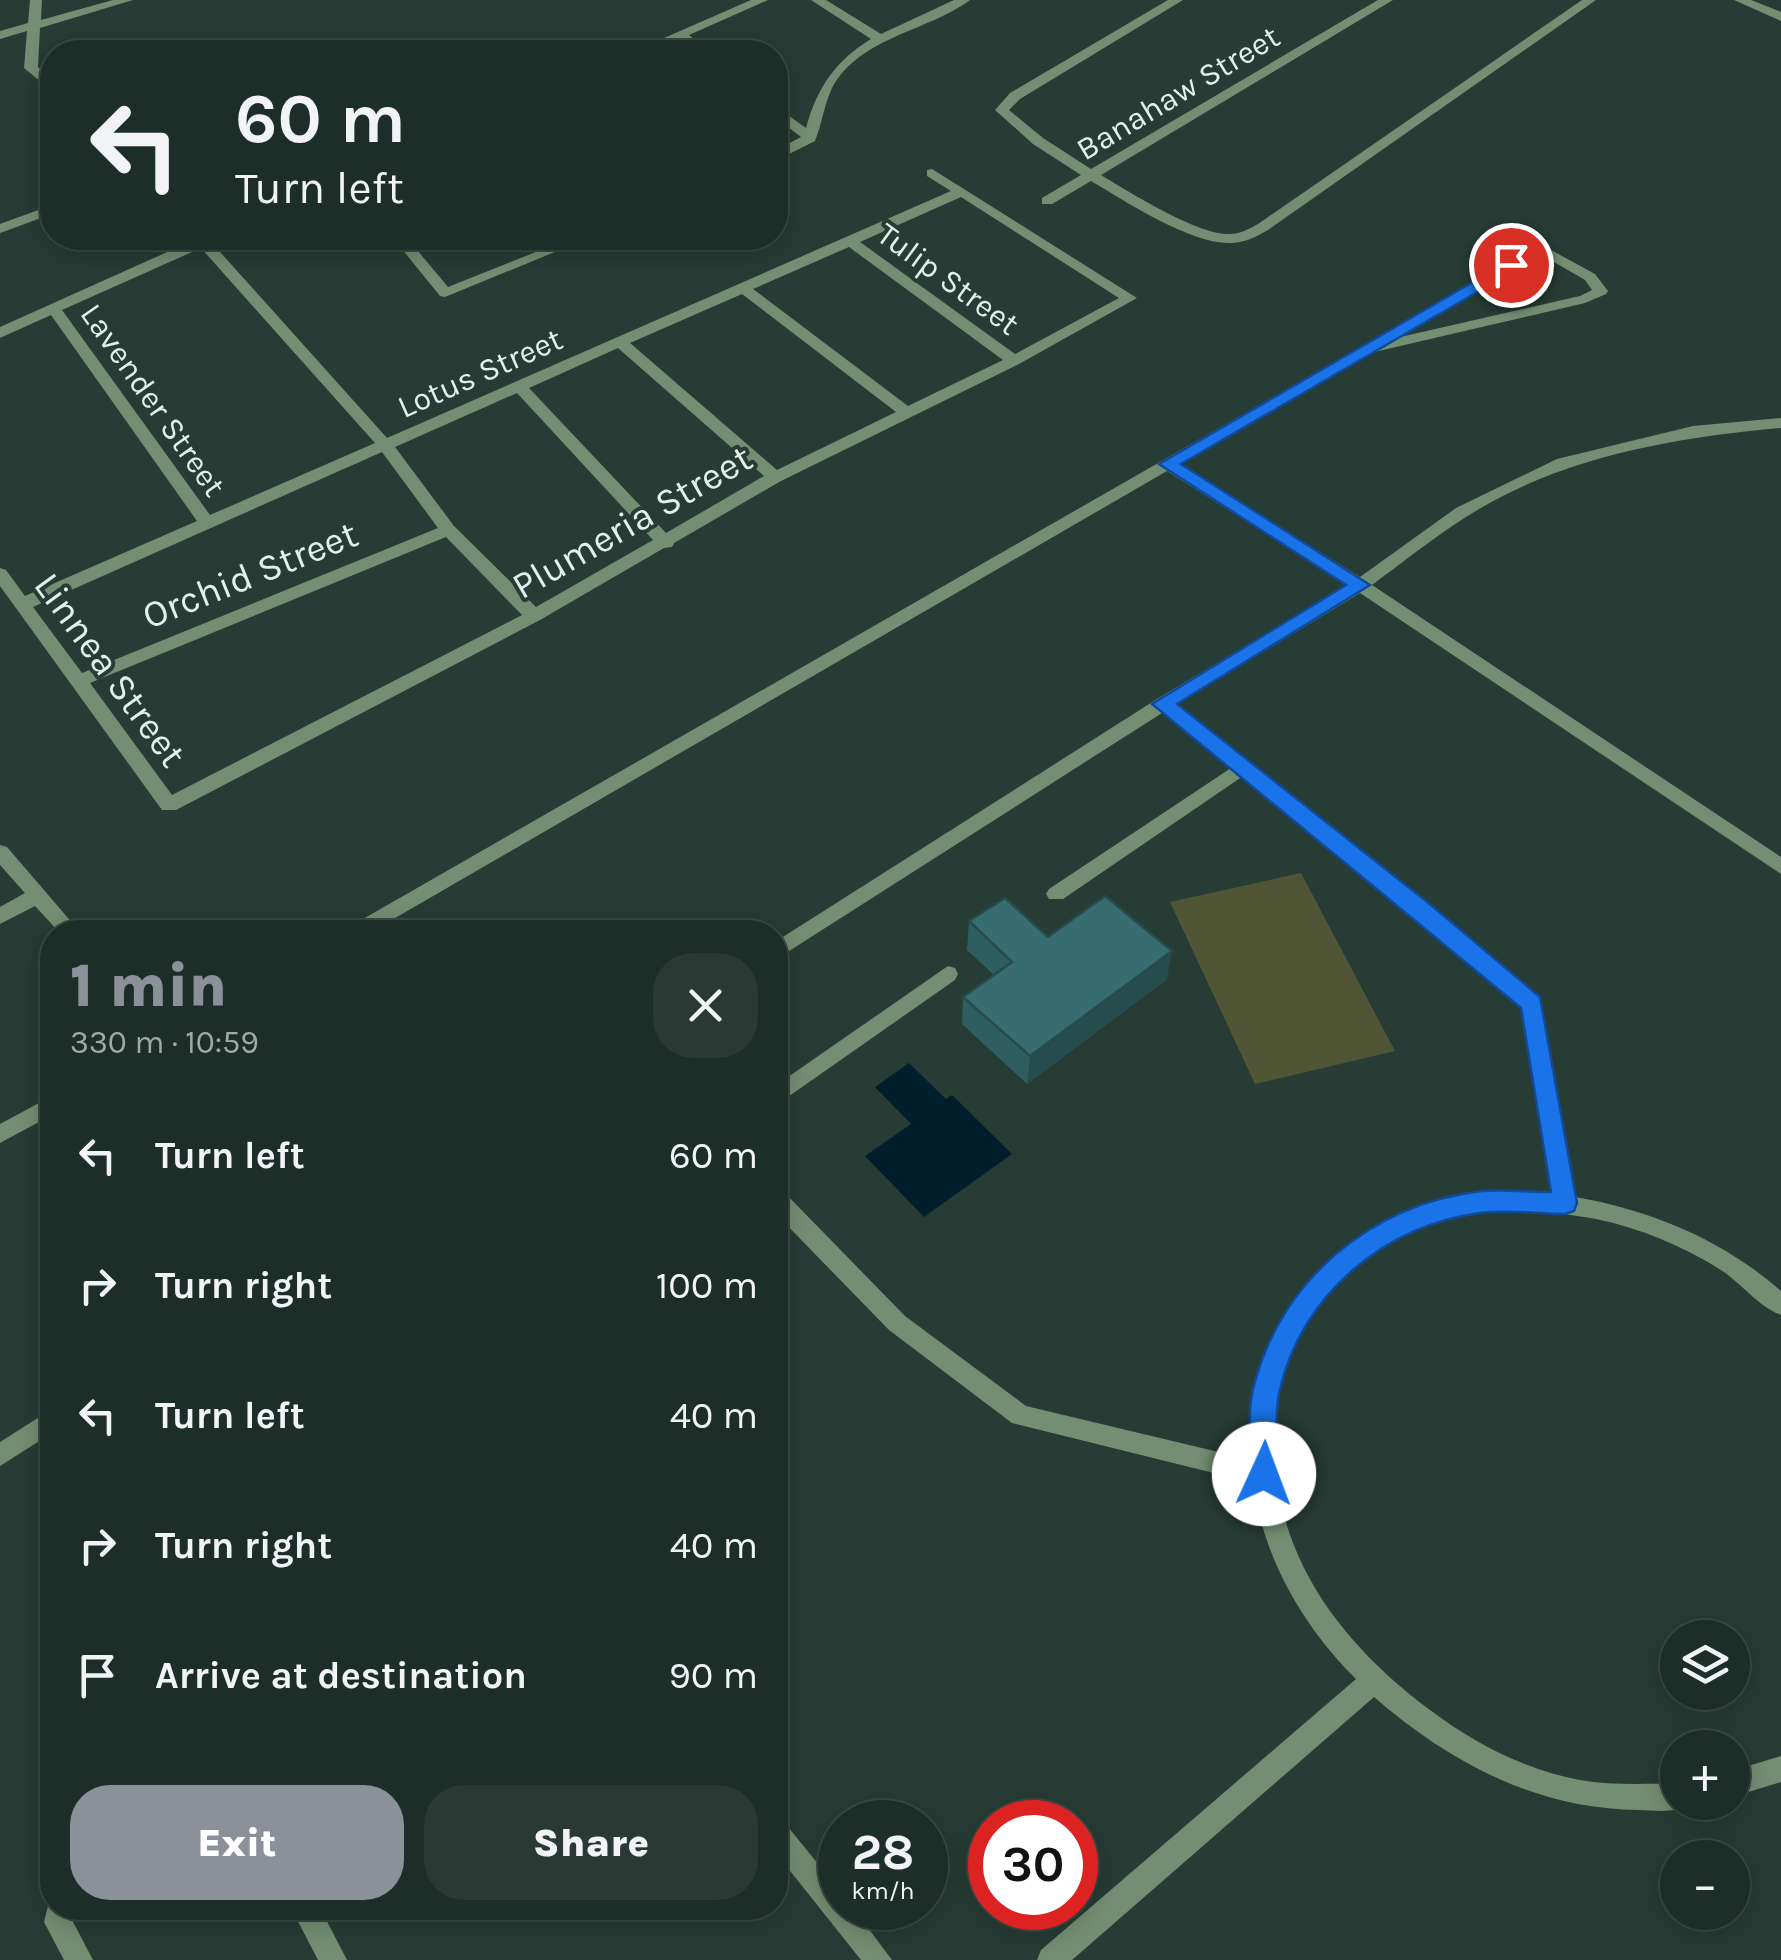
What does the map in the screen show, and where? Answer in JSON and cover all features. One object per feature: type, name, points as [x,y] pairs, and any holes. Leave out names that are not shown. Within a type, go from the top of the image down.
[{"type":"street","points":[[36,0],[31,68],[40,76]]},
{"type":"street","points":[[0,35],[127,0]]},
{"type":"street","points":[[666,40],[762,0]]},
{"type":"street","points":[[817,0],[882,40]]},
{"type":"street","points":[[788,149],[810,138],[825,89],[839,69],[882,40],[964,0]]},
{"type":"street","points":[[1177,0],[1014,96],[1002,110],[1015,125],[1094,176],[1202,233],[1238,239],[1252,234],[1590,0]]},
{"type":"street","name":"Banahaw Street","points":[[1046,202],[1387,0]]},
{"type":"street","points":[[1740,0],[1781,17]]},
{"type":"street","points":[[680,34],[688,40]]},
{"type":"street","points":[[788,120],[810,138]]},
{"type":"street","points":[[932,174],[961,192]]},
{"type":"street","name":"Lotus Street","points":[[21,605],[961,192]]},
{"type":"street","name":"Plumeria Street","points":[[168,805],[534,616],[775,477],[1014,361],[1130,298],[961,192]]},
{"type":"street","points":[[0,229],[40,214]]},
{"type":"street","name":"Tulip Street","points":[[850,241],[1014,361]]},
{"type":"street","points":[[377,920],[1540,248],[1590,277],[1601,291],[1585,299],[1366,349]]},
{"type":"street","points":[[0,334],[180,250]]},
{"type":"street","points":[[214,250],[385,445],[448,530],[534,616]]},
{"type":"street","points":[[410,250],[444,292],[548,250]]},
{"type":"street","points":[[743,288],[906,412]]},
{"type":"street","name":"Lavender Street","points":[[54,309],[206,523]]},
{"type":"street","points":[[620,342],[775,477]]},
{"type":"street","points":[[519,386],[666,543]]},
{"type":"street","points":[[788,944],[1162,704],[1360,585],[1462,512],[1563,463],[1693,430],[1781,423]]},
{"type":"street","points":[[1168,464],[1360,585],[1781,867]]},
{"type":"street","name":"Orchid Street","points":[[78,681],[448,530]]},
{"type":"street","name":"Linnea Street","points":[[0,574],[168,805]]},
{"type":"street","points":[[1162,704],[1532,1004],[1565,1203]]},
{"type":"street","points":[[1056,894],[1242,768]]},
{"type":"street","points":[[0,852],[59,920]]},
{"type":"street","points":[[0,916],[38,896]]},
{"type":"street","points":[[788,1088],[948,974]]},
{"type":"street","points":[[0,1134],[40,1112]]},
{"type":"street","points":[[1660,1797],[1578,1793],[1468,1752],[1372,1681],[1318,1616],[1281,1545],[1264,1474],[1266,1391],[1293,1319],[1341,1262],[1405,1222],[1481,1202],[1565,1203],[1636,1220],[1704,1250],[1777,1293]]},
{"type":"street","points":[[788,1211],[897,1323],[1020,1414],[1264,1474]]},
{"type":"street","points":[[0,1455],[40,1428]]},
{"type":"street","points":[[1052,1960],[1372,1681]]},
{"type":"street","points":[[1750,1778],[1781,1769]]},
{"type":"street","points":[[788,1848],[878,1960]]},
{"type":"street","points":[[58,1920],[79,1960]]},
{"type":"street","points":[[312,1920],[334,1960]]},
{"type":"green space","points":[[1301,873],[1395,1051],[1255,1084],[1170,902]]},
{"type":"water","points":[[909,1063],[946,1099],[952,1095],[1012,1154],[924,1217],[865,1156],[911,1124],[875,1087]]},
{"type":"building","points":[[1105,896],[1172,951],[1030,1056],[963,997],[1012,962],[969,921],[1005,898],[1048,937]]},
{"type":"route","points":[[1264,1474],[1266,1391],[1293,1319],[1341,1262],[1405,1222],[1481,1202],[1565,1203],[1532,1004],[1423,911],[1162,704],[1360,585],[1168,464],[1511,265]]}]
